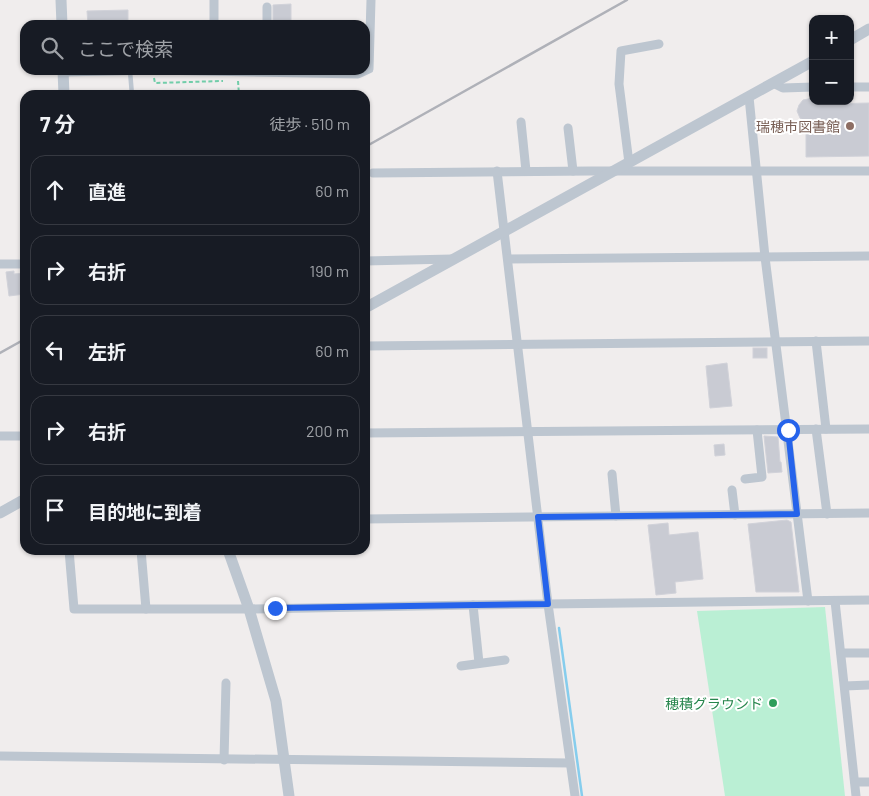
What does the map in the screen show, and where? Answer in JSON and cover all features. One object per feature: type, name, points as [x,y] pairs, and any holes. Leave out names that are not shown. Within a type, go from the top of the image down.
[{"type":"street","points":[[61,0],[62,20]]},
{"type":"street","points":[[214,0],[214,20]]},
{"type":"street","points":[[370,34],[371,0]]},
{"type":"street","points":[[266,7],[267,20]]},
{"type":"street","points":[[854,38],[869,29]]},
{"type":"street","points":[[629,162],[619,84],[620,52],[659,44]]},
{"type":"street","points":[[370,305],[809,62]]},
{"type":"street","points":[[63,75],[64,90]]},
{"type":"street","points":[[773,83],[783,88],[809,87]]},
{"type":"street","points":[[854,87],[869,87]]},
{"type":"street","points":[[748,96],[808,601]]},
{"type":"street","points":[[521,122],[526,171]]},
{"type":"street","points":[[568,128],[573,171]]},
{"type":"street","points":[[373,173],[869,170]]},
{"type":"street","points":[[498,171],[548,604],[575,796]]},
{"type":"street","points":[[508,259],[869,256]]},
{"type":"street","points":[[370,261],[453,259]]},
{"type":"street","points":[[0,264],[20,264]]},
{"type":"street","points":[[816,341],[826,429]]},
{"type":"street","points":[[370,346],[869,341]]},
{"type":"street","points":[[816,429],[827,514]]},
{"type":"street","points":[[370,433],[869,429]]},
{"type":"street","points":[[745,478],[762,477],[757,430]]},
{"type":"street","points":[[0,436],[20,436]]},
{"type":"street","points":[[612,474],[616,516]]},
{"type":"street","points":[[732,490],[735,515]]},
{"type":"street","points":[[0,513],[20,502]]},
{"type":"street","points":[[370,519],[869,513]]},
{"type":"street","points":[[69,555],[74,609],[249,610],[869,600]]},
{"type":"street","points":[[141,555],[146,609]]},
{"type":"street","points":[[230,555],[249,610],[276,701],[289,796]]},
{"type":"street","points":[[835,601],[856,796]]},
{"type":"street","points":[[473,605],[479,663]]},
{"type":"street","points":[[842,653],[869,653]]},
{"type":"street","points":[[461,666],[505,660]]},
{"type":"street","points":[[224,760],[226,683]]},
{"type":"street","points":[[845,686],[869,685]]},
{"type":"street","points":[[0,756],[570,763]]},
{"type":"street","points":[[855,782],[869,782]]},
{"type":"lane","points":[[130,75],[132,90]]},
{"type":"path","points":[[154,75],[155,83],[229,81]]},
{"type":"path","points":[[238,81],[239,90]]},
{"type":"green space","name":"穂積グラウンド","points":[[825,607],[845,796],[725,796],[697,611]]},
{"type":"building","points":[[291,4],[291,20],[273,20],[273,5]]},
{"type":"building","points":[[128,10],[128,20],[88,20],[87,11]]},
{"type":"building","name":"瑞穂市図書館","points":[[809,99],[809,105],[869,103],[869,156],[806,157],[806,122],[800,118],[797,111],[803,100]]},
{"type":"building","points":[[14,271],[14,274],[20,273],[20,295],[9,296],[6,272]]},
{"type":"building","points":[[753,348],[767,348],[767,358],[753,358]]},
{"type":"building","points":[[727,363],[732,406],[710,408],[706,366]]},
{"type":"building","points":[[764,436],[778,437],[782,472],[768,473]]},
{"type":"building","points":[[724,444],[725,455],[715,456],[714,445]]},
{"type":"building","points":[[787,520],[791,522],[799,592],[756,592],[748,524]]},
{"type":"building","points":[[668,523],[669,535],[698,532],[703,579],[675,582],[676,593],[656,595],[648,525]]},
{"type":"waterway","points":[[559,628],[582,796]]},
{"type":"railway","points":[[370,144],[627,0]]},
{"type":"railway","points":[[0,353],[20,342]]},
{"type":"place","name":"瑞穂市図書館","points":[[850,126]]},
{"type":"place","name":"穂積グラウンド","points":[[773,703]]},
{"type":"route","points":[[275,608],[548,604],[538,517],[797,514],[788,430]]}]
